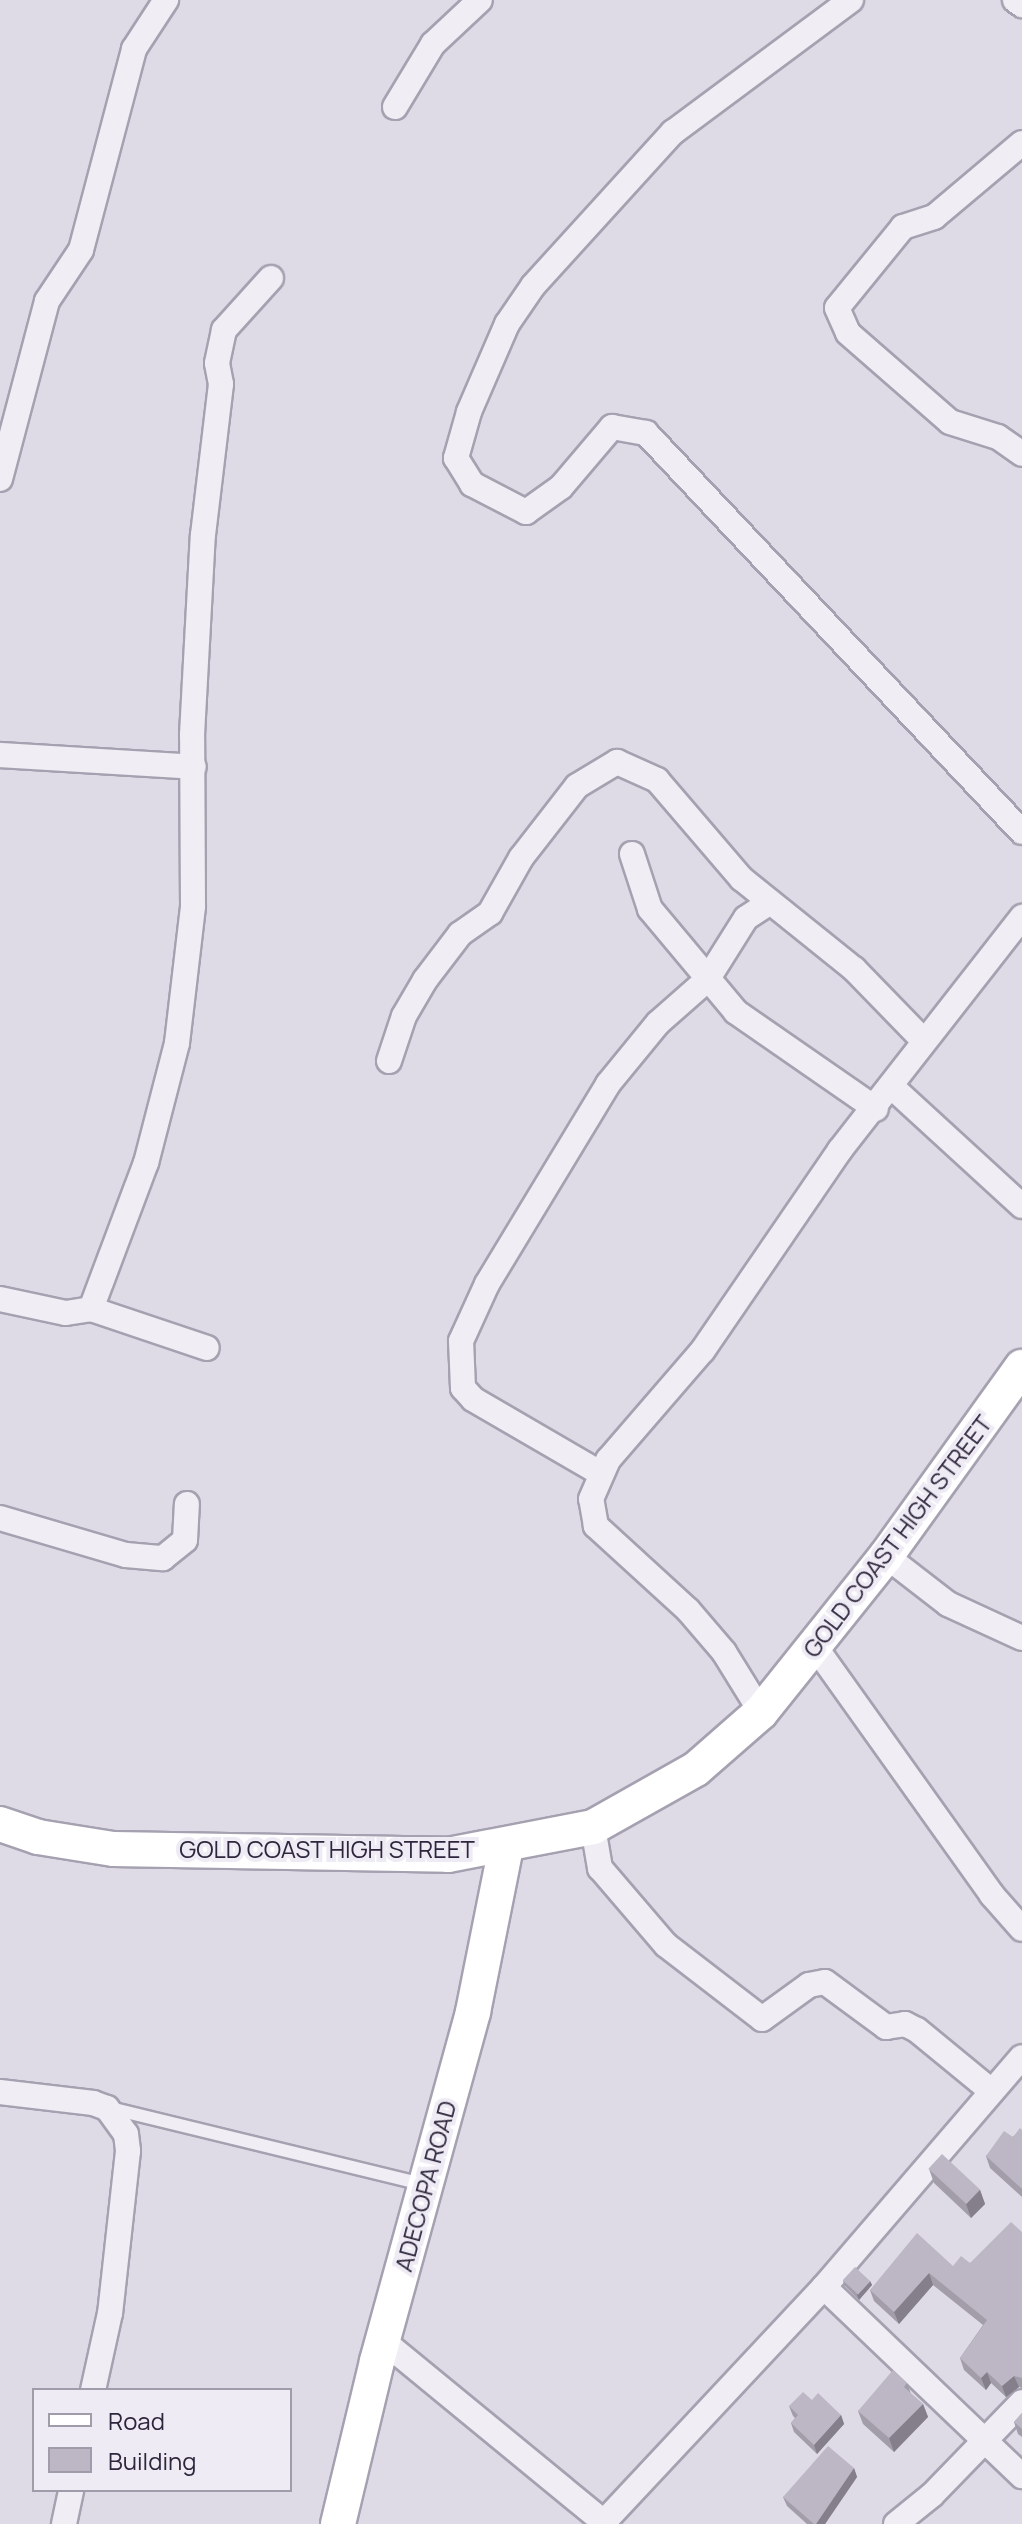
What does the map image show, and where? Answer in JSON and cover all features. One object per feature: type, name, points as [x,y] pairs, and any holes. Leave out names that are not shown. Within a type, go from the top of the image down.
[{"type":"street","points":[[0,478],[47,301],[81,250],[134,49],[166,0]]},
{"type":"street","points":[[395,107],[433,44],[480,0]]},
{"type":"street","points":[[851,0],[673,132],[533,286],[507,324],[469,412],[457,449],[459,469],[491,497],[526,512],[561,487],[612,427],[646,433],[1022,832]]},
{"type":"street","points":[[1015,0],[1022,5]]},
{"type":"street","points":[[1022,143],[934,217],[903,227],[837,308],[848,333],[950,422],[998,437],[1022,454]]},
{"type":"street","points":[[91,1309],[146,1163],[177,1043],[193,906],[198,602],[221,384],[217,363],[224,330],[271,278]]},
{"type":"street","points":[[0,755],[194,767]]},
{"type":"street","points":[[389,1061],[404,1016],[425,980],[460,934],[490,913],[549,819],[577,786],[604,767],[627,763],[657,780],[769,903],[854,969],[924,1041]]},
{"type":"street","points":[[632,854],[650,909],[736,1012],[876,1109]]},
{"type":"street","points":[[600,1473],[473,1399],[461,1378],[461,1341],[487,1284],[593,1106],[658,1023],[707,980],[732,935],[769,903]]},
{"type":"street","points":[[761,1712],[724,1652],[688,1610],[596,1526],[591,1499],[600,1473],[703,1350],[840,1150],[876,1109],[924,1041],[1022,917]]},
{"type":"street","points":[[892,1087],[1022,1206]]},
{"type":"street","points":[[0,1299],[66,1313],[91,1309],[207,1348]]},
{"type":"street","name":"GOLD COAST HIGH STREET","points":[[0,1824],[38,1837],[113,1849],[448,1855],[506,1847],[593,1827],[696,1769],[761,1712],[816,1648],[886,1556],[1022,1367]]},
{"type":"street","points":[[0,1518],[126,1555],[163,1558],[185,1540],[187,1504]]},
{"type":"street","points":[[886,1556],[948,1604],[1022,1638]]},
{"type":"street","points":[[816,1648],[992,1895],[1022,1929]]},
{"type":"street","points":[[593,1827],[600,1868],[666,1945],[762,2019],[809,1985],[825,1982],[886,2027],[905,2024],[917,2030],[990,2090]]},
{"type":"street","name":"ADECOPA ROAD","points":[[338,2524],[382,2340],[473,2012],[506,1847]]},
{"type":"street","points":[[382,2340],[592,2522],[824,2287],[990,2090],[1022,2057]]},
{"type":"street","points":[[0,2092],[107,2108],[126,2134],[128,2151],[110,2313],[93,2388]]},
{"type":"street","points":[[824,2287],[1022,2476]]},
{"type":"street","points":[[896,2524],[1022,2402]]},
{"type":"street","points":[[64,2524],[71,2492]]},
{"type":"lane","points":[[107,2108],[426,2185]]},
{"type":"building","points":[[1020,2128],[1022,2189],[986,2156],[1004,2131],[1013,2137]]},
{"type":"building","points":[[942,2154],[980,2189],[966,2204],[928,2169]]},
{"type":"building","points":[[1011,2222],[1022,2232],[1022,2378],[1014,2376],[1002,2386],[987,2372],[981,2378],[960,2358],[987,2320],[929,2273],[894,2312],[870,2290],[917,2233],[953,2266],[961,2256],[970,2263]]},
{"type":"building","points":[[855,2267],[870,2281],[858,2294],[843,2280]]},
{"type":"building","points":[[893,2370],[907,2383],[904,2387],[923,2404],[889,2438],[858,2411]]},
{"type":"building","points":[[803,2392],[812,2400],[818,2393],[841,2415],[814,2445],[791,2423],[798,2415],[789,2406]]},
{"type":"building","points":[[1022,2413],[1022,2429],[1014,2422]]},
{"type":"building","points":[[828,2446],[854,2468],[814,2524],[783,2497]]}]
